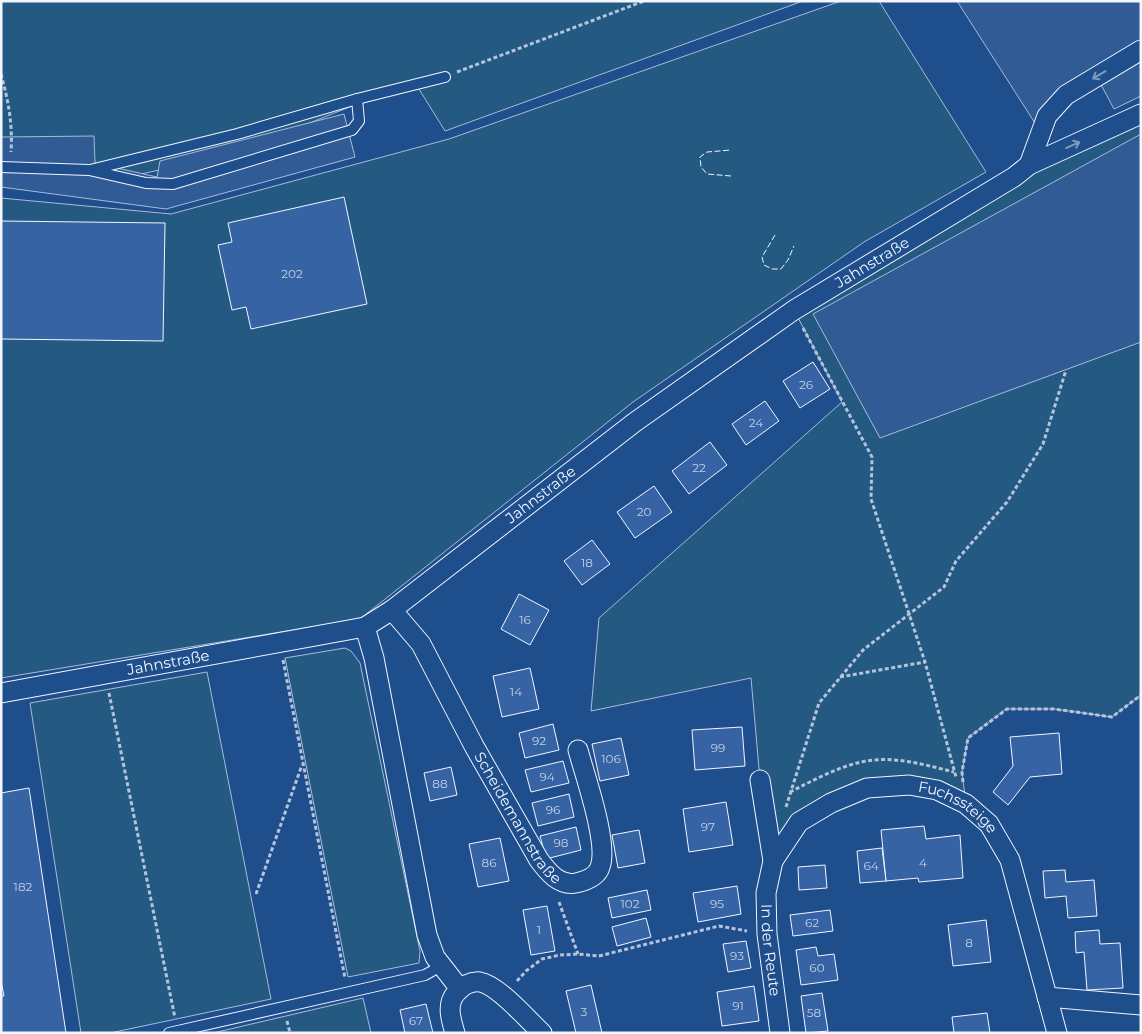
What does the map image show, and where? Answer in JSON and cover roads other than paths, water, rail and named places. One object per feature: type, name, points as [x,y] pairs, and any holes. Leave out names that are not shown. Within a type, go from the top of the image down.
[{"type":"street","points":[[1029,165],[1046,116],[1066,94],[1141,50]]},
{"type":"street","name":"Jahnstraße","points":[[1,693],[365,627],[392,610],[635,422],[794,310],[1014,177],[1029,165],[1141,114]]},
{"type":"street","name":"Scheidemannstraße","points":[[392,610],[421,644],[474,746],[549,873],[561,881],[573,884],[594,876],[600,868],[603,854],[600,833],[578,750]]},
{"type":"street","points":[[365,627],[374,658],[430,946],[441,966],[460,989]]},
{"type":"street","name":"In der Reute","points":[[760,780],[773,861],[766,893],[767,934],[780,1033]]},
{"type":"street","name":"Fuchssteige","points":[[773,861],[799,822],[831,804],[867,788],[909,784],[937,790],[966,804],[989,824],[1010,860],[1057,1032]]},
{"type":"street","points":[[455,1033],[450,1006],[454,994],[467,984],[479,982],[492,988],[504,997],[542,1033]]},
{"type":"street","points":[[1047,997],[1141,1005]]},
{"type":"lane","points":[[89,170],[281,122],[357,99],[445,77]]},
{"type":"lane","points":[[6,167],[89,170],[146,183],[173,184],[352,130],[359,121],[357,99]]},
{"type":"lane","points":[[173,1032],[426,975],[441,966]]}]
